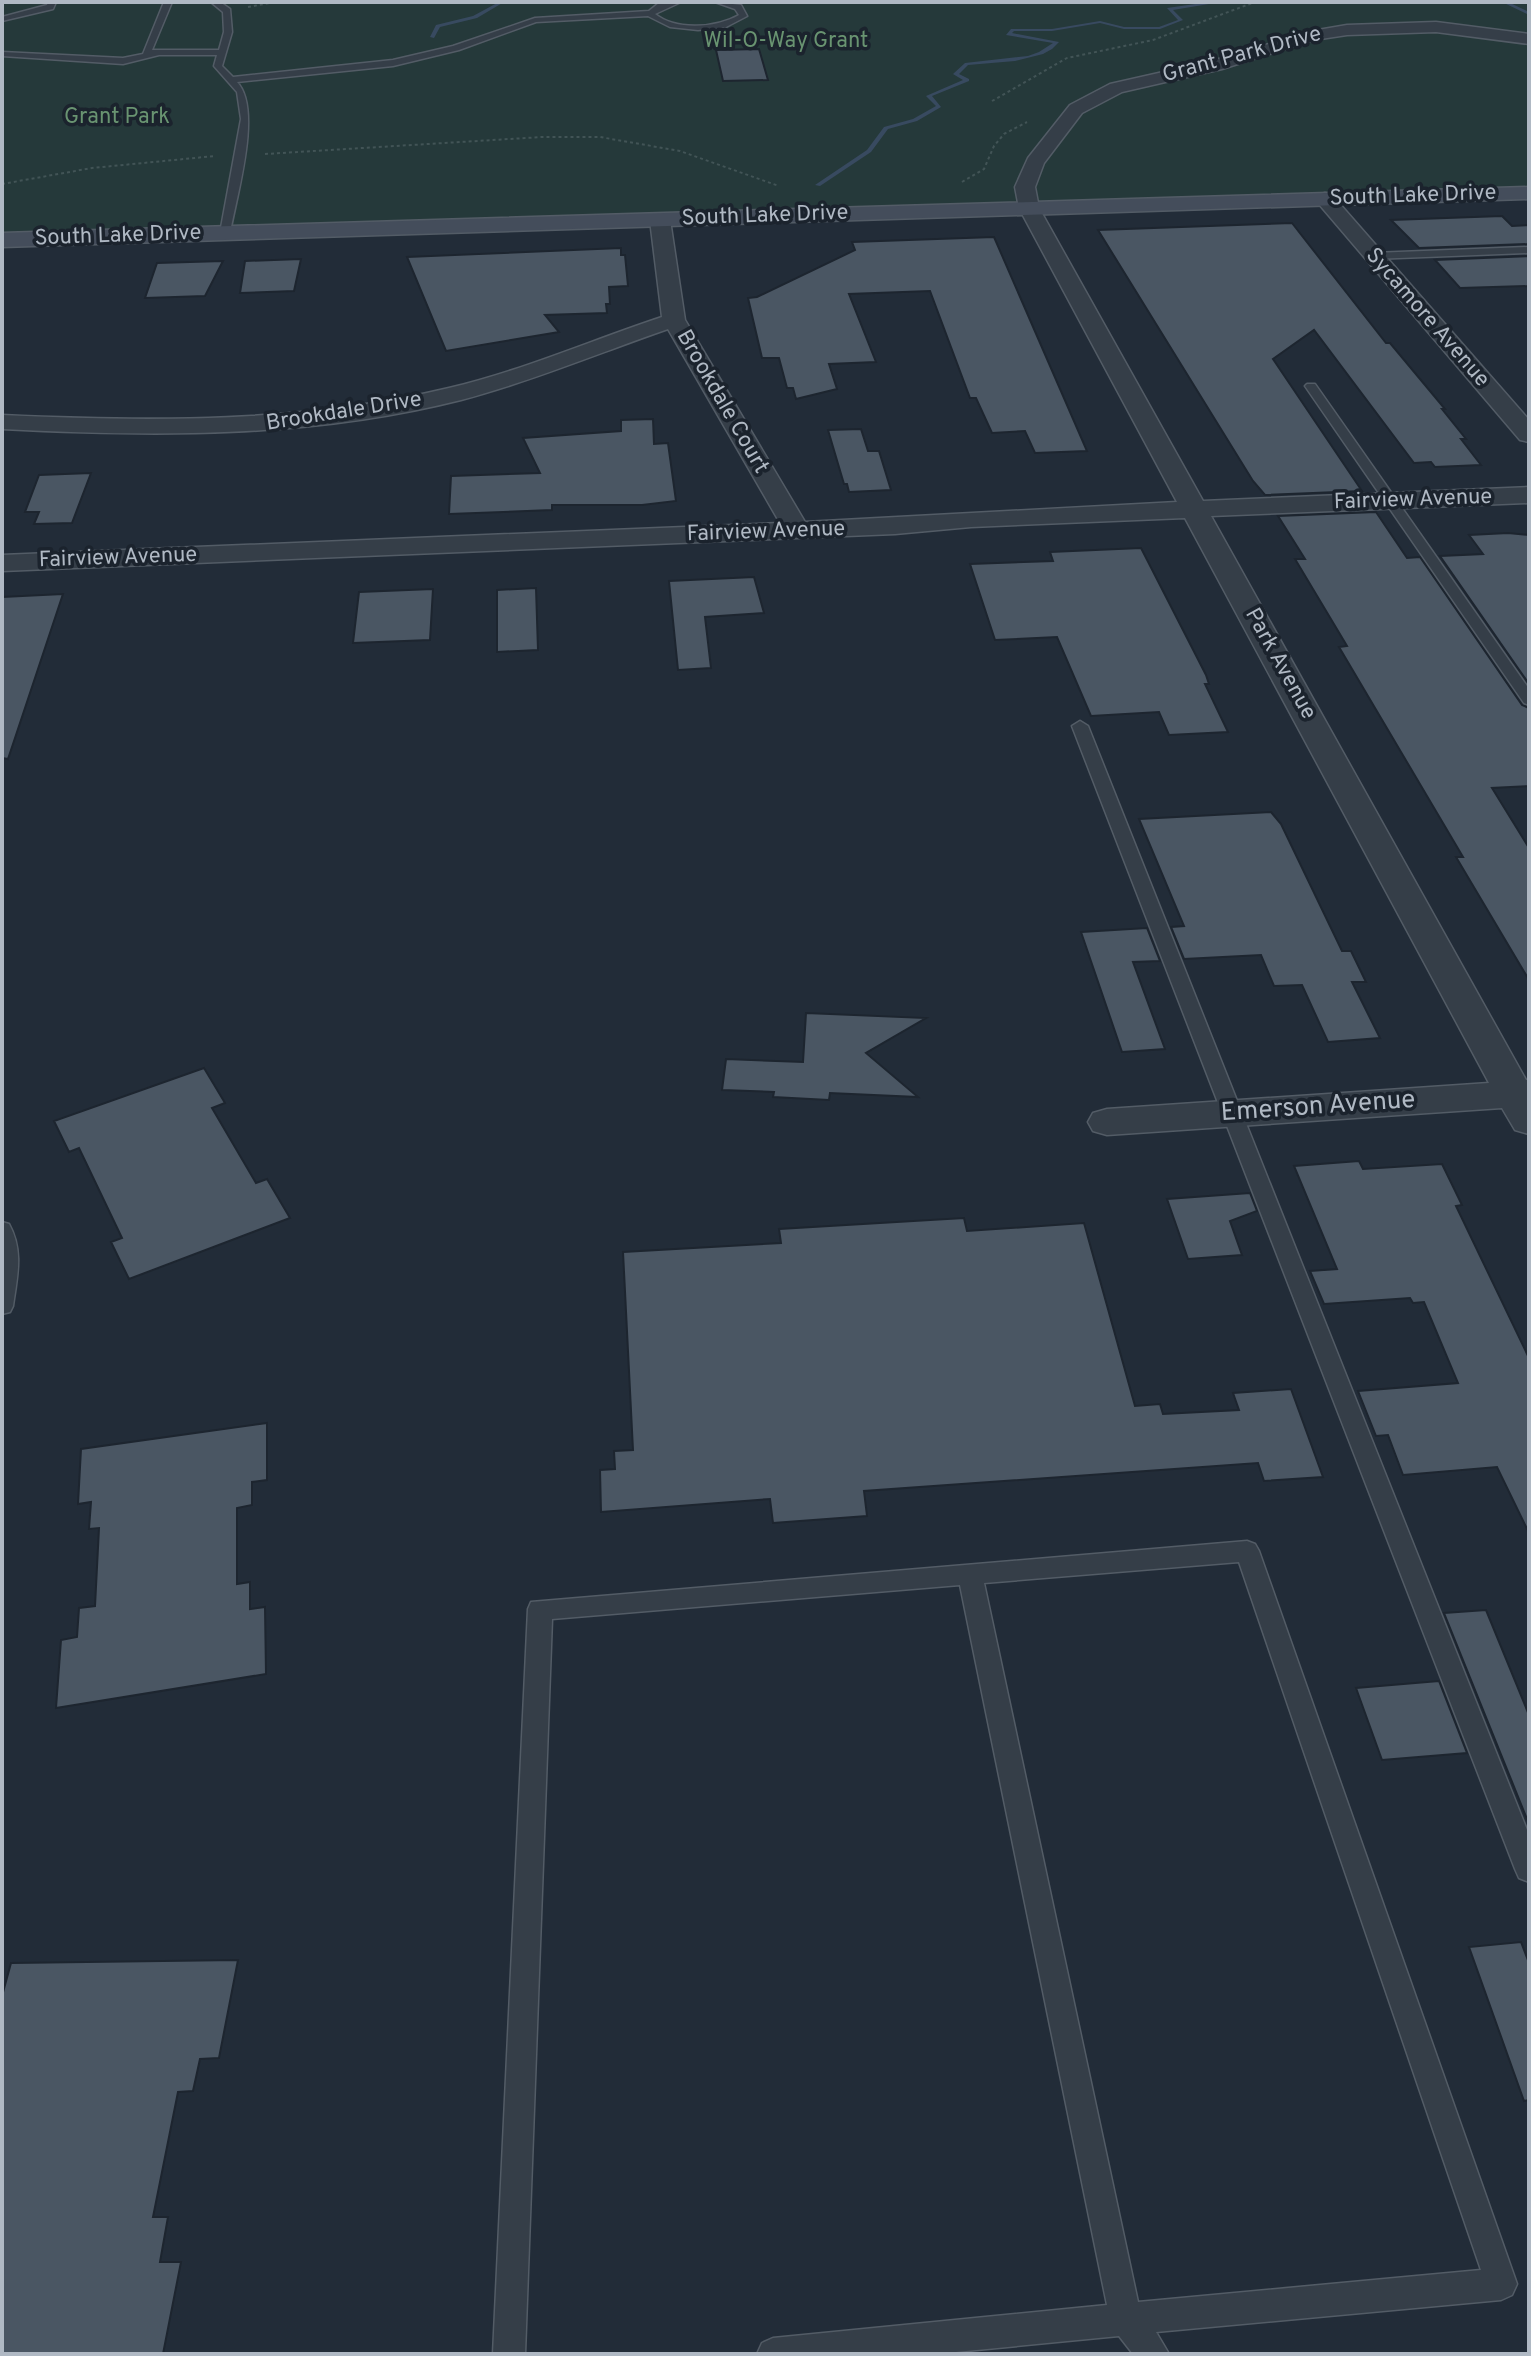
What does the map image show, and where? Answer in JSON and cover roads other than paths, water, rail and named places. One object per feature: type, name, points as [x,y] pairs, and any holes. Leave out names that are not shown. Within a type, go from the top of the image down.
[{"type":"street","name":"Grant Park Drive","points":[[1029,208],[1025,187],[1035,162],[1076,109],[1116,88],[1216,65],[1312,36],[1347,30],[1436,27],[1529,39]]},
{"type":"street","name":"South Lake Drive","points":[[2,240],[1529,193]]},
{"type":"street","name":"Sycamore Avenue","points":[[1325,199],[1529,435]]},
{"type":"street","name":"Park Avenue","points":[[1029,208],[1524,1103]]},
{"type":"street","name":"Brookdale Court","points":[[660,220],[674,320],[797,530]]},
{"type":"street","name":"Brookdale Drive","points":[[2,422],[114,429],[192,429],[282,423],[370,411],[482,386],[674,320]]},
{"type":"street","name":"Fairview Avenue","points":[[2,563],[797,530],[1529,495]]},
{"type":"street","name":"Emerson Avenue","points":[[1107,1122],[1231,1113],[1524,1103]]},
{"type":"lane","points":[[2,19],[39,12],[50,7],[52,2]]},
{"type":"lane","points":[[168,2],[147,53],[223,52]]},
{"type":"lane","points":[[215,2],[227,11],[228,32],[218,66],[241,91],[245,119],[225,233]]},
{"type":"lane","points":[[231,80],[404,61],[456,48],[535,20],[651,13],[662,5],[677,2]]},
{"type":"lane","points":[[651,13],[659,21],[699,26],[727,23],[743,16],[738,7],[719,2]]},
{"type":"lane","points":[[2,54],[123,61],[158,53]]},
{"type":"lane","points":[[1373,256],[1527,252]]},
{"type":"lane","points":[[1311,386],[1529,700]]},
{"type":"lane","points":[[1080,726],[1529,1869]]},
{"type":"lane","points":[[2,1229],[10,1257],[2,1306]]},
{"type":"lane","points":[[509,2354],[540,1609],[1247,1551],[1369,1912],[1501,2284],[773,2354]]},
{"type":"lane","points":[[970,1574],[1126,2319],[1153,2354]]},
{"type":"waterway","points":[[432,37],[438,26],[475,17],[502,2]]},
{"type":"waterway","points":[[818,185],[869,151],[886,128],[915,120],[939,106],[929,96],[967,80],[956,74],[967,64],[1029,57],[1051,48],[1057,42],[1008,34],[1013,30],[1052,30],[1100,22],[1124,28],[1160,28],[1181,20],[1169,9],[1219,2]]},
{"type":"waterway","points":[[1504,2],[1529,14]]},
{"type":"park label","name":"Wil-O-Way Grant","points":[[786,41]]},
{"type":"park label","name":"Grant Park","points":[[117,117]]}]
